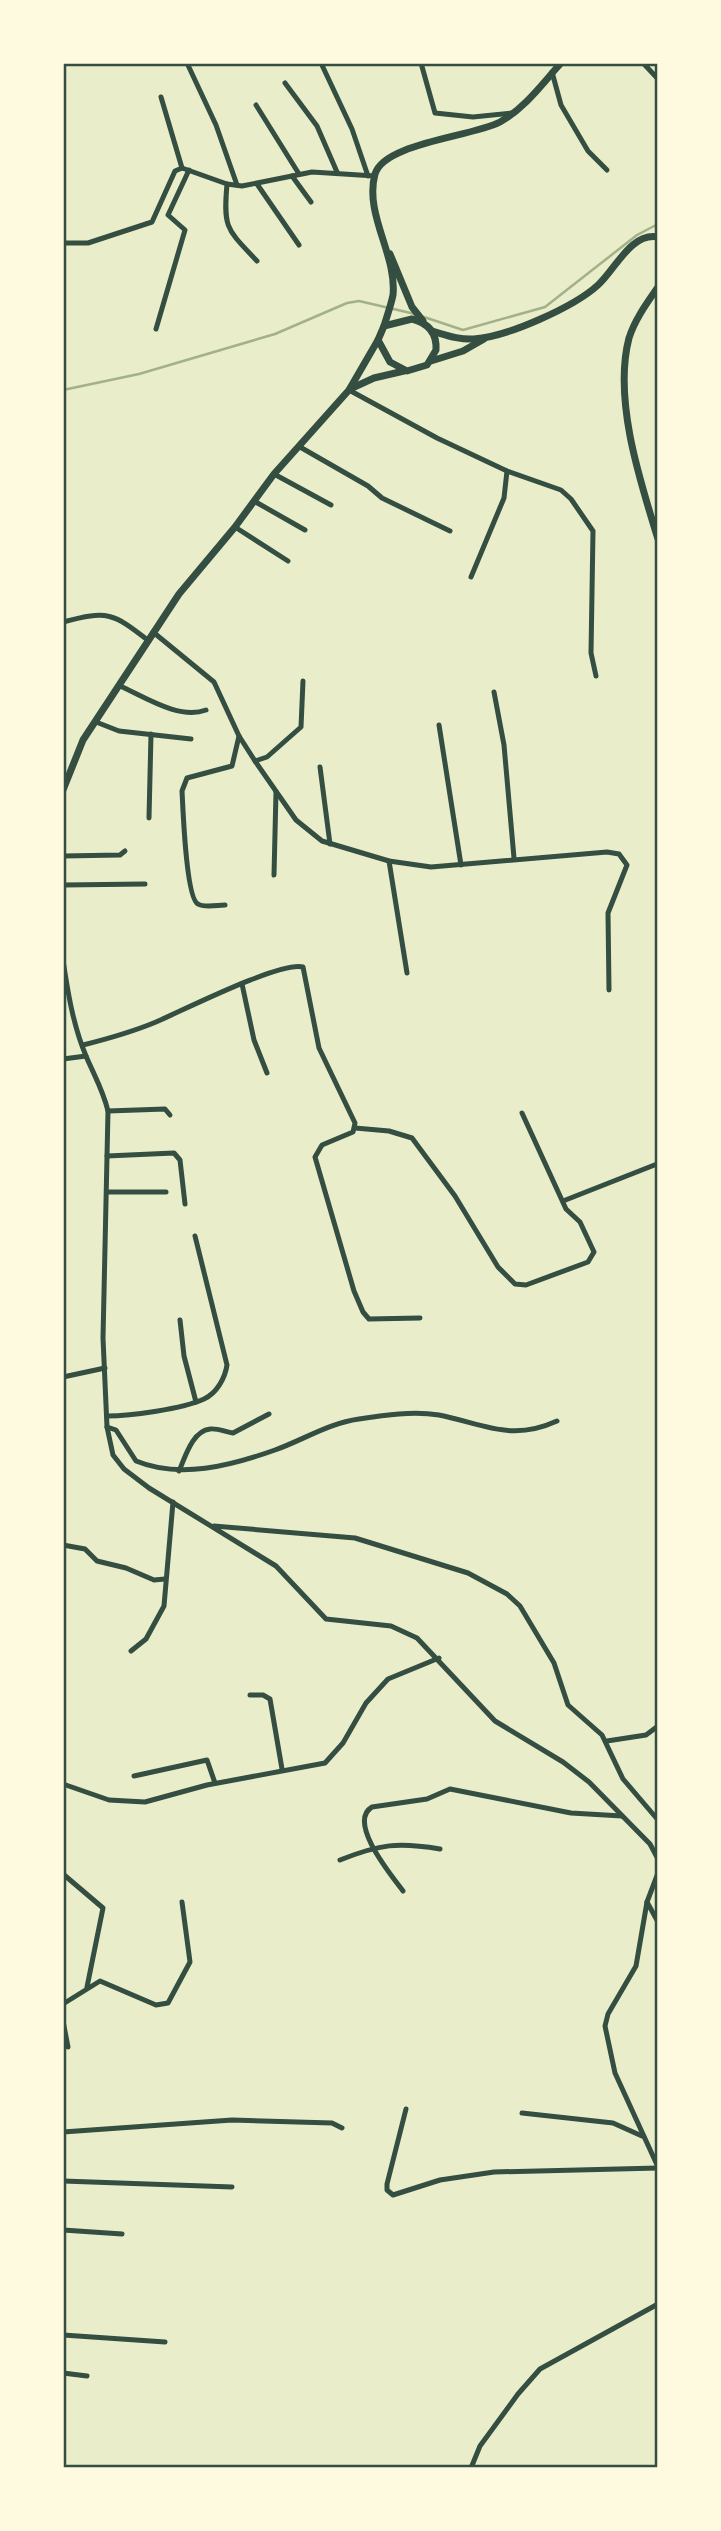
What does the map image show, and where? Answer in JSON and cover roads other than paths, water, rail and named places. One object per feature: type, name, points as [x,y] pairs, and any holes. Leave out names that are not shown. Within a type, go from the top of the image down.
[{"type":"main road","points":[[63,790],[83,740],[153,632],[191,578],[235,527],[274,474],[349,390],[378,340],[393,294],[385,244],[375,206],[372,176],[386,159],[396,153],[479,131],[515,112],[561,63]]},
{"type":"main road","points":[[432,331],[467,339],[516,328],[588,293],[615,267],[630,247],[643,238],[658,237]]},
{"type":"main road","points":[[385,244],[412,307],[432,331],[436,343],[431,361]]},
{"type":"main road","points":[[658,287],[634,324],[629,338],[627,390],[637,474],[658,539]]},
{"type":"main road","points":[[384,326],[412,319],[426,324]]},
{"type":"main road","points":[[349,390],[374,378],[418,370],[431,361],[463,351],[490,335]]},
{"type":"main road","points":[[378,340],[390,362],[407,371]]},
{"type":"street","points":[[187,63],[216,125],[237,185]]},
{"type":"street","points":[[63,243],[88,243],[152,222],[175,171],[186,169],[237,185],[257,184],[295,175],[337,172],[372,176],[321,63]]},
{"type":"street","points":[[421,63],[435,113],[481,117],[515,112]]},
{"type":"street","points":[[643,63],[658,79]]},
{"type":"street","points":[[552,72],[561,106],[589,151],[607,170]]},
{"type":"street","points":[[285,83],[317,126],[337,172]]},
{"type":"street","points":[[156,329],[185,230],[168,215],[186,169],[161,97]]},
{"type":"street","points":[[256,105],[311,202]]},
{"type":"street","points":[[227,184],[224,214],[228,230],[257,261]]},
{"type":"street","points":[[257,184],[299,245]]},
{"type":"street","points":[[349,390],[382,410],[507,471],[561,490],[593,531],[592,653],[596,676]]},
{"type":"street","points":[[300,447],[368,486],[382,498],[450,531]]},
{"type":"street","points":[[471,577],[504,498],[507,471]]},
{"type":"street","points":[[274,474],[331,505]]},
{"type":"street","points":[[254,502],[305,530]]},
{"type":"street","points":[[235,527],[288,561]]},
{"type":"street","points":[[63,622],[110,615],[124,621],[149,640]]},
{"type":"street","points":[[153,632],[214,682],[239,736],[275,789],[305,830],[330,844],[389,861],[431,867],[514,858],[612,852],[625,860],[627,872],[608,914],[609,990]]},
{"type":"street","points":[[256,761],[267,757],[301,727],[303,681]]},
{"type":"street","points":[[120,686],[181,712],[194,714],[206,710]]},
{"type":"street","points":[[494,692],[504,745],[514,858]]},
{"type":"street","points":[[96,722],[119,731],[191,739]]},
{"type":"street","points":[[439,725],[461,864]]},
{"type":"street","points":[[149,818],[151,734]]},
{"type":"street","points":[[225,905],[199,905],[195,902],[187,875],[182,791],[187,778],[232,766],[239,736]]},
{"type":"street","points":[[320,767],[330,844]]},
{"type":"street","points":[[274,875],[275,789]]},
{"type":"street","points":[[63,856],[120,855],[125,851]]},
{"type":"street","points":[[389,861],[407,973]]},
{"type":"street","points":[[63,885],[145,884]]},
{"type":"street","points":[[63,960],[71,1011],[86,1056],[100,1081],[108,1111],[105,1368],[107,1427],[116,1460],[135,1478],[284,1572],[326,1619],[383,1624],[403,1630],[428,1646],[461,1688],[495,1721],[563,1762],[589,1782],[657,1853]]},
{"type":"street","points":[[83,1045],[155,1023],[242,984],[292,966],[303,967],[319,1048],[352,1114],[355,1128],[351,1134],[319,1147],[315,1157],[354,1291],[369,1319],[420,1318]]},
{"type":"street","points":[[242,984],[254,1040],[267,1073]]},
{"type":"street","points":[[63,1059],[86,1056]]},
{"type":"street","points":[[108,1111],[165,1109],[170,1115]]},
{"type":"street","points":[[355,1128],[389,1131],[412,1138],[455,1196],[498,1267],[520,1285],[558,1275],[588,1262],[593,1256],[587,1235],[563,1201],[522,1113]]},
{"type":"street","points":[[107,1156],[174,1153],[180,1160],[185,1204]]},
{"type":"street","points":[[563,1201],[657,1164]]},
{"type":"street","points":[[107,1192],[166,1192]]},
{"type":"street","points":[[107,1416],[138,1414],[196,1402],[206,1399],[219,1387],[228,1364],[195,1236]]},
{"type":"street","points":[[180,1320],[184,1356],[196,1402]]},
{"type":"street","points":[[63,1377],[105,1368]]},
{"type":"street","points":[[179,1471],[188,1450],[204,1431],[211,1429],[233,1433],[269,1414]]},
{"type":"street","points":[[107,1427],[116,1430],[136,1461],[152,1468],[179,1471],[274,1451],[332,1426],[356,1419],[413,1414],[437,1415],[510,1433],[535,1431],[557,1421]]},
{"type":"street","points":[[131,1651],[146,1639],[164,1606],[173,1502]]},
{"type":"street","points":[[210,1525],[355,1538],[488,1583],[520,1606],[554,1663],[568,1705],[607,1741],[623,1779],[658,1820]]},
{"type":"street","points":[[63,1545],[85,1549],[97,1561],[126,1568],[154,1580],[165,1579]]},
{"type":"street","points":[[63,1784],[109,1800],[127,1803],[164,1798],[215,1783],[282,1769],[325,1763],[344,1743],[375,1692],[388,1679],[439,1658]]},
{"type":"street","points":[[250,1695],[263,1695],[270,1699],[282,1769]]},
{"type":"street","points":[[607,1741],[646,1735],[658,1726]]},
{"type":"street","points":[[134,1776],[207,1760],[215,1783]]},
{"type":"street","points":[[402,1891],[374,1846],[362,1820],[366,1810],[384,1803],[427,1799],[450,1788],[572,1813],[622,1816]]},
{"type":"street","points":[[341,1860],[374,1846],[411,1844],[440,1849]]},
{"type":"street","points":[[406,2109],[387,2184],[387,2190],[393,2195],[440,2179],[494,2172],[658,2168],[613,2064],[605,2026],[608,2014],[636,1966],[647,1902],[658,1873]]},
{"type":"street","points":[[63,1874],[103,1908],[85,1990]]},
{"type":"street","points":[[63,2004],[96,1981],[156,2004],[168,2003],[190,1962],[182,1902]]},
{"type":"street","points":[[647,1902],[658,1922]]},
{"type":"street","points":[[658,1994],[658,2015]]},
{"type":"street","points":[[63,2021],[68,2047]]},
{"type":"street","points":[[522,2113],[613,2123],[642,2136]]},
{"type":"street","points":[[63,2132],[232,2120],[332,2123],[342,2128]]},
{"type":"street","points":[[63,2181],[232,2187]]},
{"type":"street","points":[[63,2230],[122,2234]]},
{"type":"street","points":[[471,2468],[488,2436],[540,2369],[658,2304]]},
{"type":"street","points":[[63,2335],[165,2342]]},
{"type":"street","points":[[63,2373],[87,2376]]},
{"type":"waterway","points":[[421,316],[463,330],[545,307],[637,235],[658,224]]},
{"type":"waterway","points":[[63,390],[139,374],[275,334],[347,303],[359,301],[415,314]]}]
